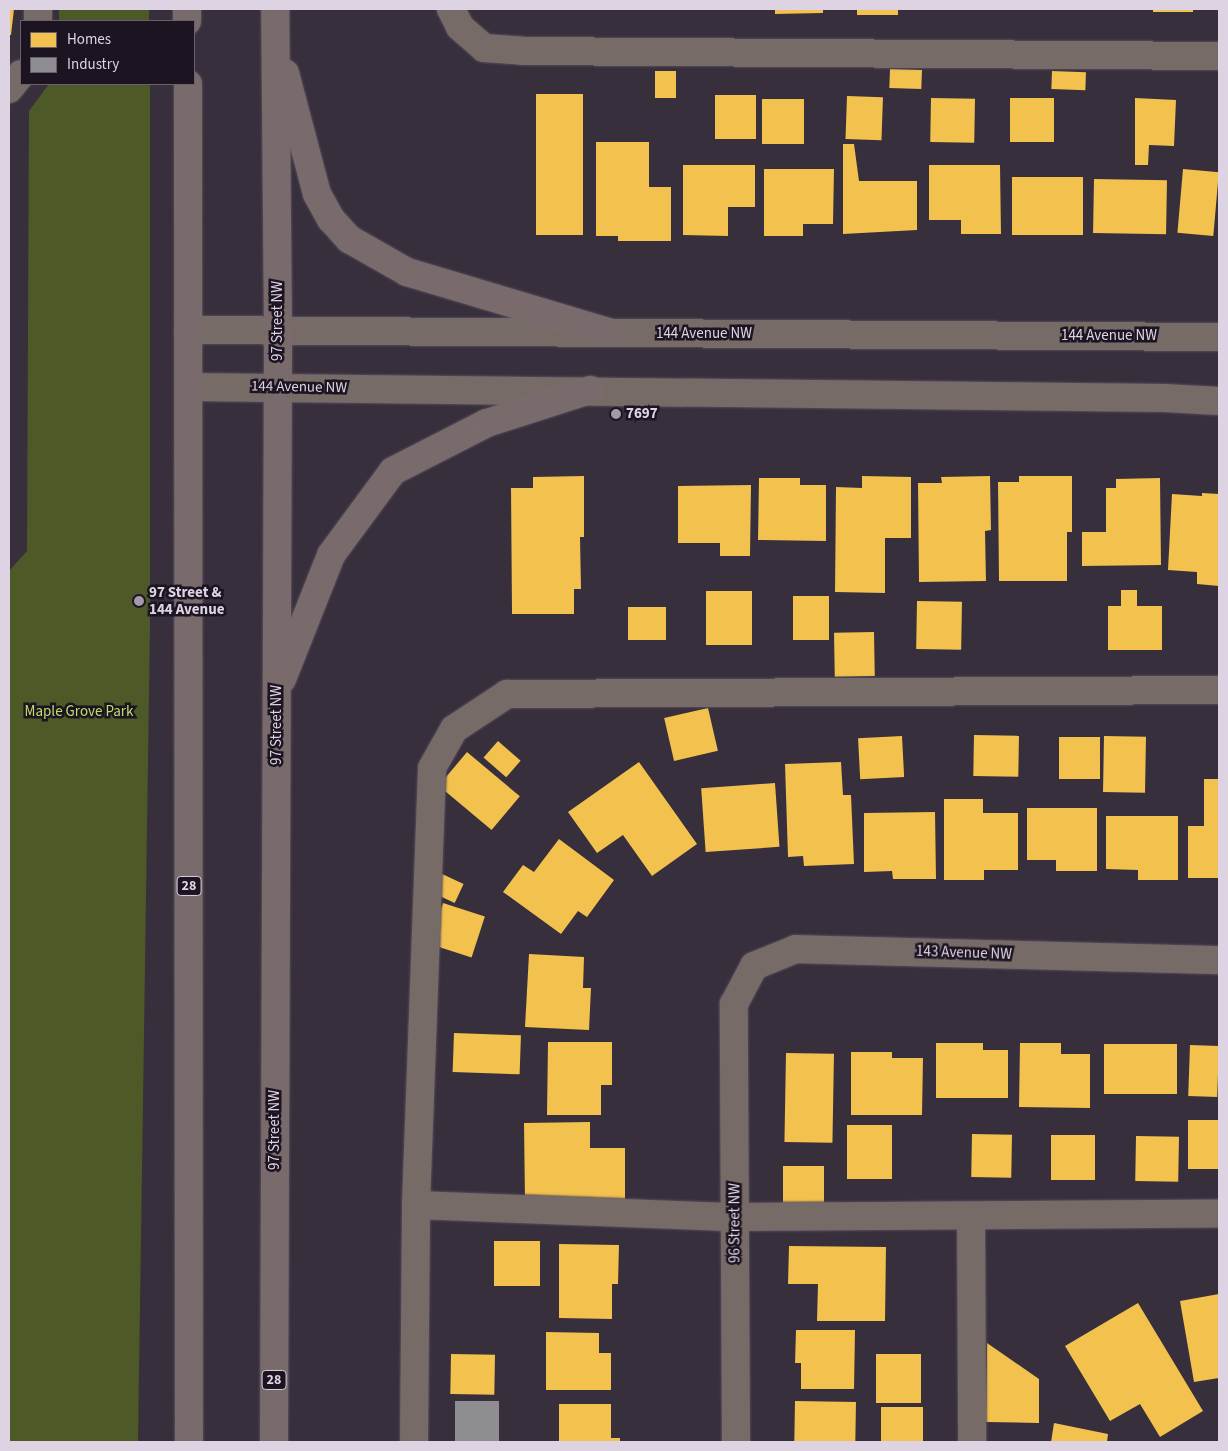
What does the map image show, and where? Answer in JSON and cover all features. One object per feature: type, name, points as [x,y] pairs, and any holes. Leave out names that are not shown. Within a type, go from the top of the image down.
[{"type":"main road","name":"97 Street NW","points":[[274,1442],[278,385],[275,20]]},
{"type":"main road","points":[[275,20],[317,194],[330,219],[349,238],[407,272],[611,333]]},
{"type":"main road","points":[[188,85],[188,330]]},
{"type":"main road","name":"28","points":[[188,330],[189,1442]]},
{"type":"main road","points":[[277,692],[331,555],[393,471],[487,423],[590,390]]},
{"type":"street","points":[[451,9],[460,27],[484,48],[523,51],[1219,56]]},
{"type":"street","points":[[9,89],[20,75]]},
{"type":"street","name":"144 Avenue NW","points":[[188,330],[1219,337]]},
{"type":"street","name":"144 Avenue NW","points":[[189,386],[278,385],[1145,397],[1219,401]]},
{"type":"street","points":[[414,1442],[416,1204],[432,768],[454,729],[506,694],[1219,690]]},
{"type":"street","name":"143 Avenue NW","points":[[734,1004],[754,966],[796,948],[1219,960]]},
{"type":"street","name":"96 Street NW","points":[[734,1004],[736,1442]]},
{"type":"street","points":[[416,1204],[735,1218],[1219,1214]]},
{"type":"street","points":[[971,1216],[972,1442]]},
{"type":"green space","points":[[59,9],[149,9],[149,20],[59,20]]},
{"type":"green space","name":"Maple Grove Park","points":[[48,85],[150,85],[150,625],[138,1442],[9,1442],[9,571],[27,551],[29,111]]},
{"type":"building: Homes","points":[[9,9],[14,9],[11,35],[9,35]]},
{"type":"building: Homes","points":[[775,9],[823,9],[823,13],[775,14]]},
{"type":"building: Homes","points":[[857,9],[898,9],[898,15],[857,15]]},
{"type":"building: Homes","points":[[1153,9],[1193,9],[1193,12],[1153,12]]},
{"type":"building: Homes","points":[[890,69],[922,70],[921,89],[889,88]]},
{"type":"building: Homes","points":[[655,71],[676,71],[676,98],[655,98]]},
{"type":"building: Homes","points":[[1052,71],[1086,72],[1085,90],[1051,89]]},
{"type":"building: Homes","points":[[536,94],[583,94],[583,235],[536,235]]},
{"type":"building: Homes","points":[[715,95],[756,95],[756,139],[715,139]]},
{"type":"building: Homes","points":[[847,96],[883,97],[881,140],[845,139]]},
{"type":"building: Homes","points":[[931,98],[975,99],[974,143],[930,142]]},
{"type":"building: Homes","points":[[1010,98],[1054,98],[1054,142],[1010,142]]},
{"type":"building: Homes","points":[[1135,98],[1176,100],[1174,146],[1149,145],[1148,165],[1135,165]]},
{"type":"building: Homes","points":[[762,99],[804,99],[804,144],[762,144]]},
{"type":"building: Homes","points":[[596,142],[649,142],[649,187],[671,187],[671,241],[618,241],[618,236],[596,236]]},
{"type":"building: Homes","points":[[843,144],[854,144],[859,181],[917,181],[917,230],[843,234]]},
{"type":"building: Homes","points":[[683,165],[755,165],[755,207],[728,207],[728,236],[683,235]]},
{"type":"building: Homes","points":[[929,165],[1000,165],[1001,234],[961,234],[961,220],[929,220]]},
{"type":"building: Homes","points":[[764,169],[834,169],[833,224],[803,224],[803,236],[764,236]]},
{"type":"building: Homes","points":[[1183,169],[1219,172],[1213,236],[1177,233]]},
{"type":"building: Homes","points":[[1012,177],[1083,177],[1083,235],[1012,235]]},
{"type":"building: Homes","points":[[1094,179],[1167,180],[1166,234],[1093,233]]},
{"type":"building: Homes","points":[[584,476],[584,537],[580,537],[581,589],[574,589],[574,614],[512,614],[511,488],[533,488],[533,477]]},
{"type":"building: Homes","points":[[862,476],[911,477],[911,538],[885,538],[885,593],[835,592],[836,487],[862,488]]},
{"type":"building: Homes","points":[[990,476],[991,530],[985,531],[986,581],[919,582],[918,483],[942,483],[941,477]]},
{"type":"building: Homes","points":[[1019,476],[1072,476],[1072,532],[1067,532],[1067,581],[999,581],[998,482],[1019,482]]},
{"type":"building: Homes","points":[[759,478],[800,478],[800,485],[826,485],[826,541],[758,540]]},
{"type":"building: Homes","points":[[1160,478],[1161,565],[1082,566],[1082,532],[1106,532],[1106,488],[1116,488],[1116,479]]},
{"type":"building: Homes","points":[[751,485],[750,556],[720,556],[720,543],[678,543],[678,486]]},
{"type":"building: Homes","points":[[1202,493],[1219,494],[1219,586],[1197,584],[1197,572],[1168,570],[1172,494],[1202,496]]},
{"type":"building: Homes","points":[[1121,590],[1137,590],[1137,606],[1162,606],[1162,650],[1108,650],[1108,606],[1121,606]]},
{"type":"building: Homes","points":[[706,591],[752,591],[752,645],[706,645]]},
{"type":"building: Homes","points":[[793,596],[829,596],[829,640],[793,640]]},
{"type":"building: Homes","points":[[917,601],[962,602],[961,650],[916,649]]},
{"type":"building: Homes","points":[[628,607],[666,607],[666,640],[628,640]]},
{"type":"building: Homes","points":[[874,632],[875,676],[835,677],[834,633]]},
{"type":"building: Homes","points":[[708,708],[718,751],[674,761],[664,718]]},
{"type":"building: Homes","points":[[974,735],[1019,736],[1018,777],[973,776]]},
{"type":"building: Homes","points":[[902,736],[904,777],[860,779],[858,738]]},
{"type":"building: Homes","points":[[1104,736],[1146,737],[1145,793],[1103,792]]},
{"type":"building: Homes","points":[[1059,737],[1100,737],[1100,779],[1059,779]]},
{"type":"building: Homes","points":[[498,741],[521,761],[506,777],[484,758]]},
{"type":"building: Homes","points":[[467,752],[520,796],[492,830],[439,786]]},
{"type":"building: Homes","points":[[639,762],[697,844],[652,876],[623,835],[597,853],[568,812]]},
{"type":"building: Homes","points":[[841,762],[843,795],[851,795],[854,864],[804,866],[803,856],[788,857],[785,764]]},
{"type":"building: Homes","points":[[1204,779],[1219,779],[1219,878],[1188,878],[1188,826],[1204,826]]},
{"type":"building: Homes","points":[[775,783],[779,847],[706,852],[701,788]]},
{"type":"building: Homes","points":[[944,799],[983,799],[983,813],[1018,813],[1018,870],[984,870],[984,880],[944,880]]},
{"type":"building: Homes","points":[[1027,808],[1097,808],[1097,871],[1056,871],[1056,860],[1027,860]]},
{"type":"building: Homes","points":[[935,812],[936,879],[893,879],[892,871],[864,872],[864,813]]},
{"type":"building: Homes","points":[[1106,816],[1178,816],[1178,880],[1138,880],[1138,870],[1106,869]]},
{"type":"building: Homes","points":[[559,839],[614,880],[587,917],[578,911],[561,934],[503,892],[523,865],[534,872]]},
{"type":"building: Homes","points":[[440,873],[464,884],[455,903],[431,892]]},
{"type":"building: Homes","points":[[443,903],[485,917],[472,957],[430,944]]},
{"type":"building: Homes","points":[[529,954],[584,957],[583,988],[591,988],[589,1030],[525,1027]]},
{"type":"building: Homes","points":[[454,1033],[521,1035],[520,1074],[453,1072]]},
{"type":"building: Homes","points":[[548,1042],[612,1042],[612,1085],[601,1085],[601,1115],[547,1115]]},
{"type":"building: Homes","points":[[936,1043],[983,1043],[983,1050],[1008,1050],[1008,1098],[936,1098]]},
{"type":"building: Homes","points":[[1020,1043],[1061,1043],[1061,1054],[1090,1054],[1090,1108],[1019,1107]]},
{"type":"building: Homes","points":[[1104,1044],[1177,1044],[1177,1094],[1104,1094]]},
{"type":"building: Homes","points":[[1190,1045],[1219,1046],[1217,1097],[1188,1096]]},
{"type":"building: Homes","points":[[851,1052],[892,1052],[892,1058],[923,1058],[922,1115],[851,1115]]},
{"type":"building: Homes","points":[[786,1053],[834,1054],[832,1143],[784,1142]]},
{"type":"building: Homes","points":[[1188,1120],[1219,1120],[1219,1169],[1188,1169]]},
{"type":"building: Homes","points":[[590,1122],[590,1148],[625,1148],[625,1199],[525,1203],[524,1123]]},
{"type":"building: Homes","points":[[847,1125],[892,1125],[892,1179],[847,1179]]},
{"type":"building: Homes","points":[[972,1134],[1012,1135],[1011,1178],[971,1177]]},
{"type":"building: Homes","points":[[1051,1135],[1095,1135],[1095,1180],[1051,1180]]},
{"type":"building: Homes","points":[[1136,1136],[1179,1137],[1178,1182],[1135,1181]]},
{"type":"building: Homes","points":[[783,1166],[824,1166],[824,1207],[783,1207]]},
{"type":"building: Homes","points":[[494,1241],[540,1241],[540,1286],[494,1286]]},
{"type":"building: Homes","points":[[559,1244],[619,1245],[618,1284],[612,1284],[612,1319],[559,1318]]},
{"type":"building: Homes","points":[[789,1246],[886,1247],[885,1321],[817,1321],[818,1284],[788,1284]]},
{"type":"building: Homes","points":[[1219,1294],[1219,1378],[1194,1382],[1180,1301]]},
{"type":"building: Homes","points":[[1138,1303],[1203,1411],[1160,1437],[1140,1404],[1110,1421],[1065,1346]]},
{"type":"building: Homes","points":[[796,1330],[855,1330],[854,1389],[801,1389],[801,1363],[795,1363]]},
{"type":"building: Homes","points":[[546,1332],[599,1333],[599,1353],[611,1353],[611,1390],[546,1390]]},
{"type":"building: Homes","points":[[987,1343],[1039,1379],[1039,1423],[986,1422]]},
{"type":"building: Homes","points":[[451,1354],[495,1355],[494,1395],[450,1394]]},
{"type":"building: Homes","points":[[876,1354],[921,1354],[921,1403],[876,1403]]},
{"type":"building: Homes","points":[[795,1401],[856,1402],[855,1442],[794,1442]]},
{"type":"building: Homes","points":[[559,1404],[611,1404],[611,1438],[620,1438],[620,1442],[559,1442]]},
{"type":"building: Homes","points":[[881,1407],[923,1407],[923,1442],[881,1442]]},
{"type":"building: Homes","points":[[1054,1423],[1108,1434],[1107,1442],[1051,1442]]},
{"type":"building: Industry","points":[[455,1401],[499,1401],[499,1442],[455,1442]]},
{"type":"place","name":"7697","points":[[616,414]]},
{"type":"place","name":"97 Street & 144 Avenue","points":[[139,601]]}]
